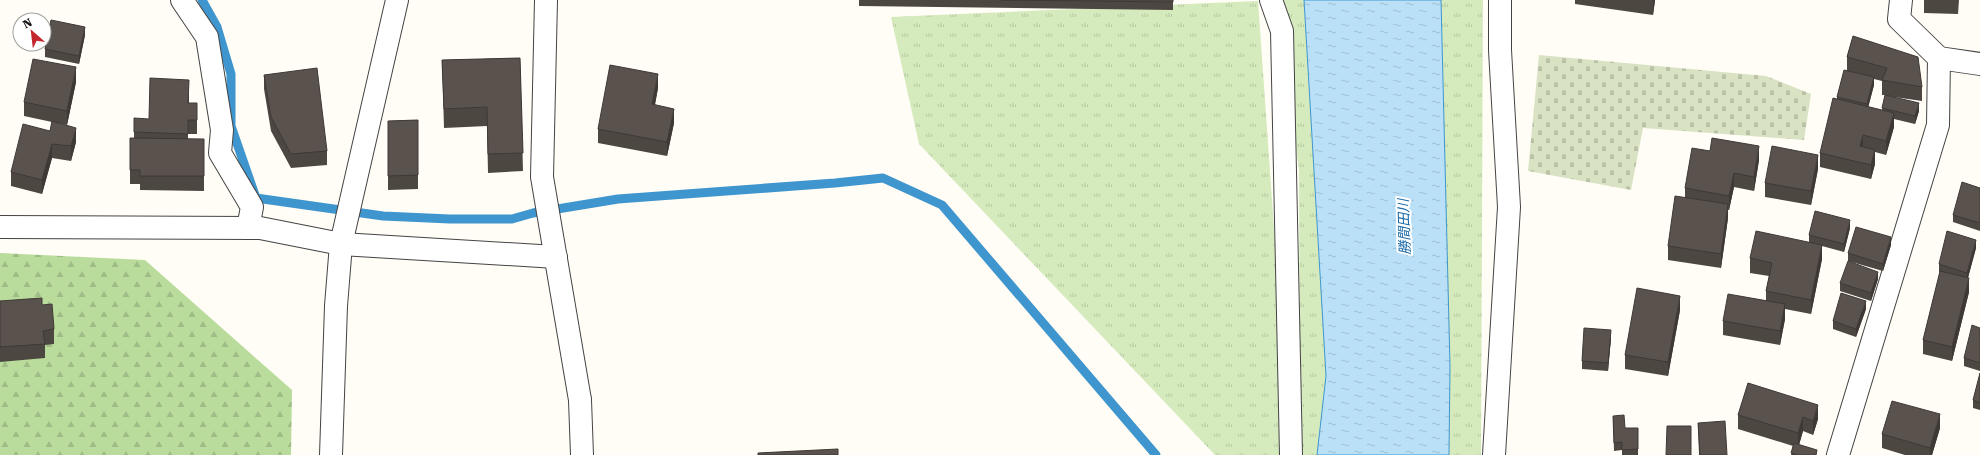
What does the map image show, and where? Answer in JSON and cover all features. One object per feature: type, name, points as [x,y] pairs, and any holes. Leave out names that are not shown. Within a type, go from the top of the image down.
[{"type":"street","points":[[182,0],[208,37],[222,130],[220,153],[252,207],[248,228]]},
{"type":"street","points":[[331,455],[336,306],[343,238],[397,0]]},
{"type":"street","points":[[546,0],[542,177],[580,400],[582,455]]},
{"type":"street","points":[[1271,0],[1282,30],[1291,455]]},
{"type":"street","points":[[1494,455],[1509,207],[1500,50],[1500,0]]},
{"type":"street","points":[[1901,0],[1899,19],[1938,58],[1980,64]]},
{"type":"street","points":[[1838,455],[1938,125],[1938,58]]},
{"type":"street","points":[[0,227],[260,228],[343,238],[556,256]]},
{"type":"green space","points":[[1276,0],[1483,0],[1481,455],[1300,455],[1299,170]]},
{"type":"green space","points":[[1258,1],[1290,455],[1215,455],[919,144],[891,17]]},
{"type":"green space","points":[[1539,55],[1766,76],[1811,94],[1804,140],[1643,128],[1631,190],[1528,171]]},
{"type":"green space","points":[[0,253],[145,260],[292,390],[291,455],[0,455]]},
{"type":"water","name":"勝間田川","points":[[1304,0],[1441,0],[1450,366],[1449,455],[1317,455],[1326,376]]},
{"type":"building","points":[[1001,0],[1173,0],[1173,2]]},
{"type":"building","points":[[52,20],[85,27],[79,56],[52,50]]},
{"type":"building","points":[[1853,36],[1918,57],[1922,87],[1882,80],[1887,68],[1847,57]]},
{"type":"building","points":[[520,58],[523,153],[488,154],[487,107],[444,109],[442,60]]},
{"type":"building","points":[[33,59],[76,67],[67,111],[24,102]]},
{"type":"building","points":[[610,65],[658,74],[652,104],[674,109],[667,142],[598,129]]},
{"type":"building","points":[[317,68],[327,151],[291,154],[271,117],[264,75]]},
{"type":"building","points":[[1844,70],[1874,77],[1867,104],[1837,97]]},
{"type":"building","points":[[150,78],[189,80],[188,103],[197,103],[197,120],[188,120],[188,134],[134,132],[134,118],[149,119]]},
{"type":"building","points":[[1885,95],[1919,103],[1915,116],[1882,108]]},
{"type":"building","points":[[1833,98],[1894,113],[1886,141],[1863,135],[1860,146],[1875,150],[1871,165],[1820,153]]},
{"type":"building","points":[[418,120],[418,175],[388,176],[388,121]]},
{"type":"building","points":[[52,121],[76,128],[71,146],[52,144],[42,180],[11,172],[23,124],[50,131]]},
{"type":"building","points":[[130,138],[204,139],[204,176],[140,176],[140,170],[130,170]]},
{"type":"building","points":[[1712,138],[1759,146],[1754,177],[1734,173],[1729,196],[1685,188],[1692,148],[1710,151]]},
{"type":"building","points":[[1772,146],[1818,155],[1811,191],[1765,183]]},
{"type":"building","points":[[1962,182],[1980,188],[1980,223],[1953,215]]},
{"type":"building","points":[[1675,196],[1728,204],[1721,254],[1668,246]]},
{"type":"building","points":[[1815,211],[1850,220],[1844,244],[1809,235]]},
{"type":"building","points":[[1856,227],[1891,237],[1883,264],[1848,253]]},
{"type":"building","points":[[1756,231],[1822,245],[1811,300],[1766,291],[1772,263],[1750,258]]},
{"type":"building","points":[[1947,231],[1976,240],[1967,273],[1939,264]]},
{"type":"building","points":[[1848,261],[1878,272],[1871,293],[1840,283]]},
{"type":"building","points":[[1940,271],[1969,278],[1952,347],[1923,340]]},
{"type":"building","points":[[1637,288],[1680,296],[1668,362],[1625,355]]},
{"type":"building","points":[[1841,293],[1866,301],[1856,329],[1833,321]]},
{"type":"building","points":[[1728,294],[1785,304],[1780,331],[1723,321]]},
{"type":"building","points":[[42,298],[42,305],[52,304],[54,329],[43,331],[45,344],[0,347],[0,301]]},
{"type":"building","points":[[1972,325],[1980,328],[1980,363],[1964,358]]},
{"type":"building","points":[[1584,328],[1611,330],[1608,363],[1582,361]]},
{"type":"building","points":[[1980,373],[1980,403],[1973,400]]},
{"type":"building","points":[[1748,383],[1818,405],[1813,421],[1803,417],[1798,433],[1738,415]]},
{"type":"building","points":[[1892,401],[1940,414],[1930,448],[1882,434]]},
{"type":"building","points":[[1624,415],[1625,428],[1638,428],[1638,449],[1622,450],[1622,442],[1614,443],[1613,416]]},
{"type":"building","points":[[1725,421],[1727,455],[1700,455],[1698,423]]},
{"type":"building","points":[[1667,426],[1691,426],[1691,455],[1666,455]]},
{"type":"building","points":[[1794,443],[1817,450],[1816,455],[1798,455],[1791,453]]},
{"type":"building","points":[[838,449],[838,455],[758,455],[758,453]]},
{"type":"waterway","points":[[202,0],[217,27],[231,74],[231,126],[256,198],[383,216],[450,219],[512,219],[533,213],[618,199],[883,178],[942,205],[1156,455]]}]
